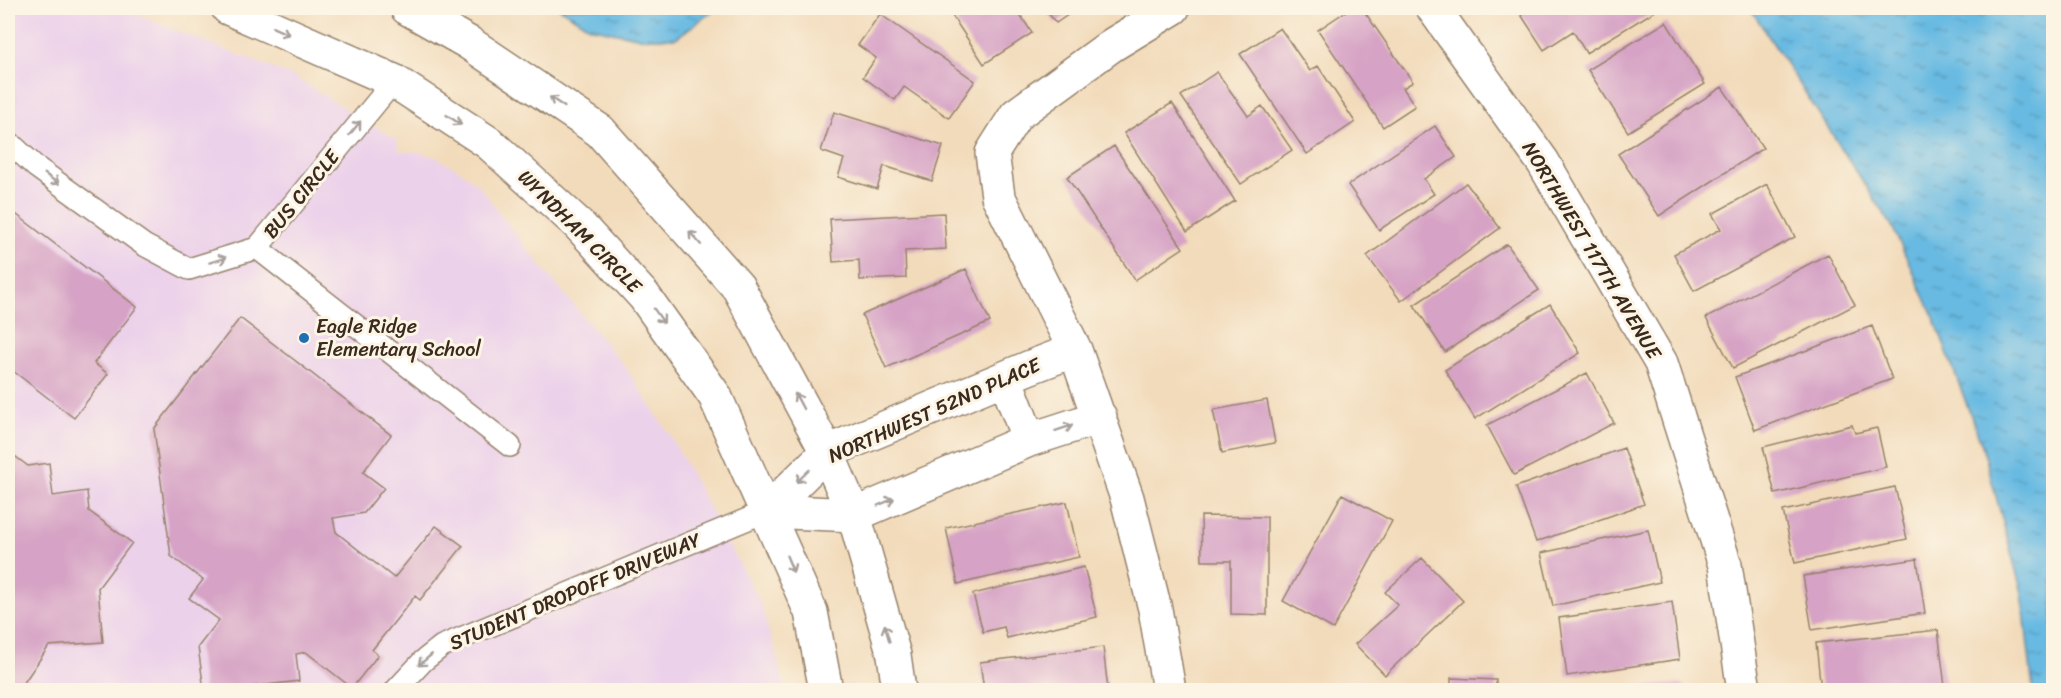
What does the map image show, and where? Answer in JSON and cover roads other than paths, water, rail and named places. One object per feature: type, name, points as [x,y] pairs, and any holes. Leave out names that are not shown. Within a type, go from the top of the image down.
[{"type":"street","name":"WYNDHAM CIRCLE","points":[[228,8],[394,81],[489,143],[579,225],[644,296],[715,396],[810,612],[826,690]]},
{"type":"street","points":[[407,8],[469,43],[600,131],[738,286],[827,452],[854,515],[894,655],[899,690]]},
{"type":"street","points":[[1169,690],[1155,609],[1130,509],[1100,417],[1075,350],[998,196],[992,153],[1016,115],[1112,45],[1173,8]]},
{"type":"street","name":"NORTHWEST 117TH AVENUE","points":[[1433,8],[1543,162],[1661,363],[1725,565],[1744,690]]},
{"type":"street","name":"NORTHWEST 52ND PLACE","points":[[767,511],[827,452],[1075,350]]},
{"type":"street","points":[[1005,378],[1029,440]]},
{"type":"street","points":[[767,511],[854,515],[1029,440],[1100,417]]},
{"type":"lane","name":"BUS CIRCLE","points":[[8,141],[36,167],[144,245],[189,269],[257,248],[394,81]]},
{"type":"lane","points":[[257,248],[510,446]]},
{"type":"lane","name":"STUDENT DROPOFF DRIVEWAY","points":[[396,690],[423,661],[442,646],[767,511]]},
{"type":"water","points":[[559,8],[717,8],[676,38],[641,38],[589,27]]},
{"type":"water","points":[[1750,8],[2053,8],[2053,690],[2033,690],[2022,593],[1983,448],[1935,320],[1892,226]]},
{"type":"place","name":"Eagle Ridge Elementary School","points":[[304,338]]}]
